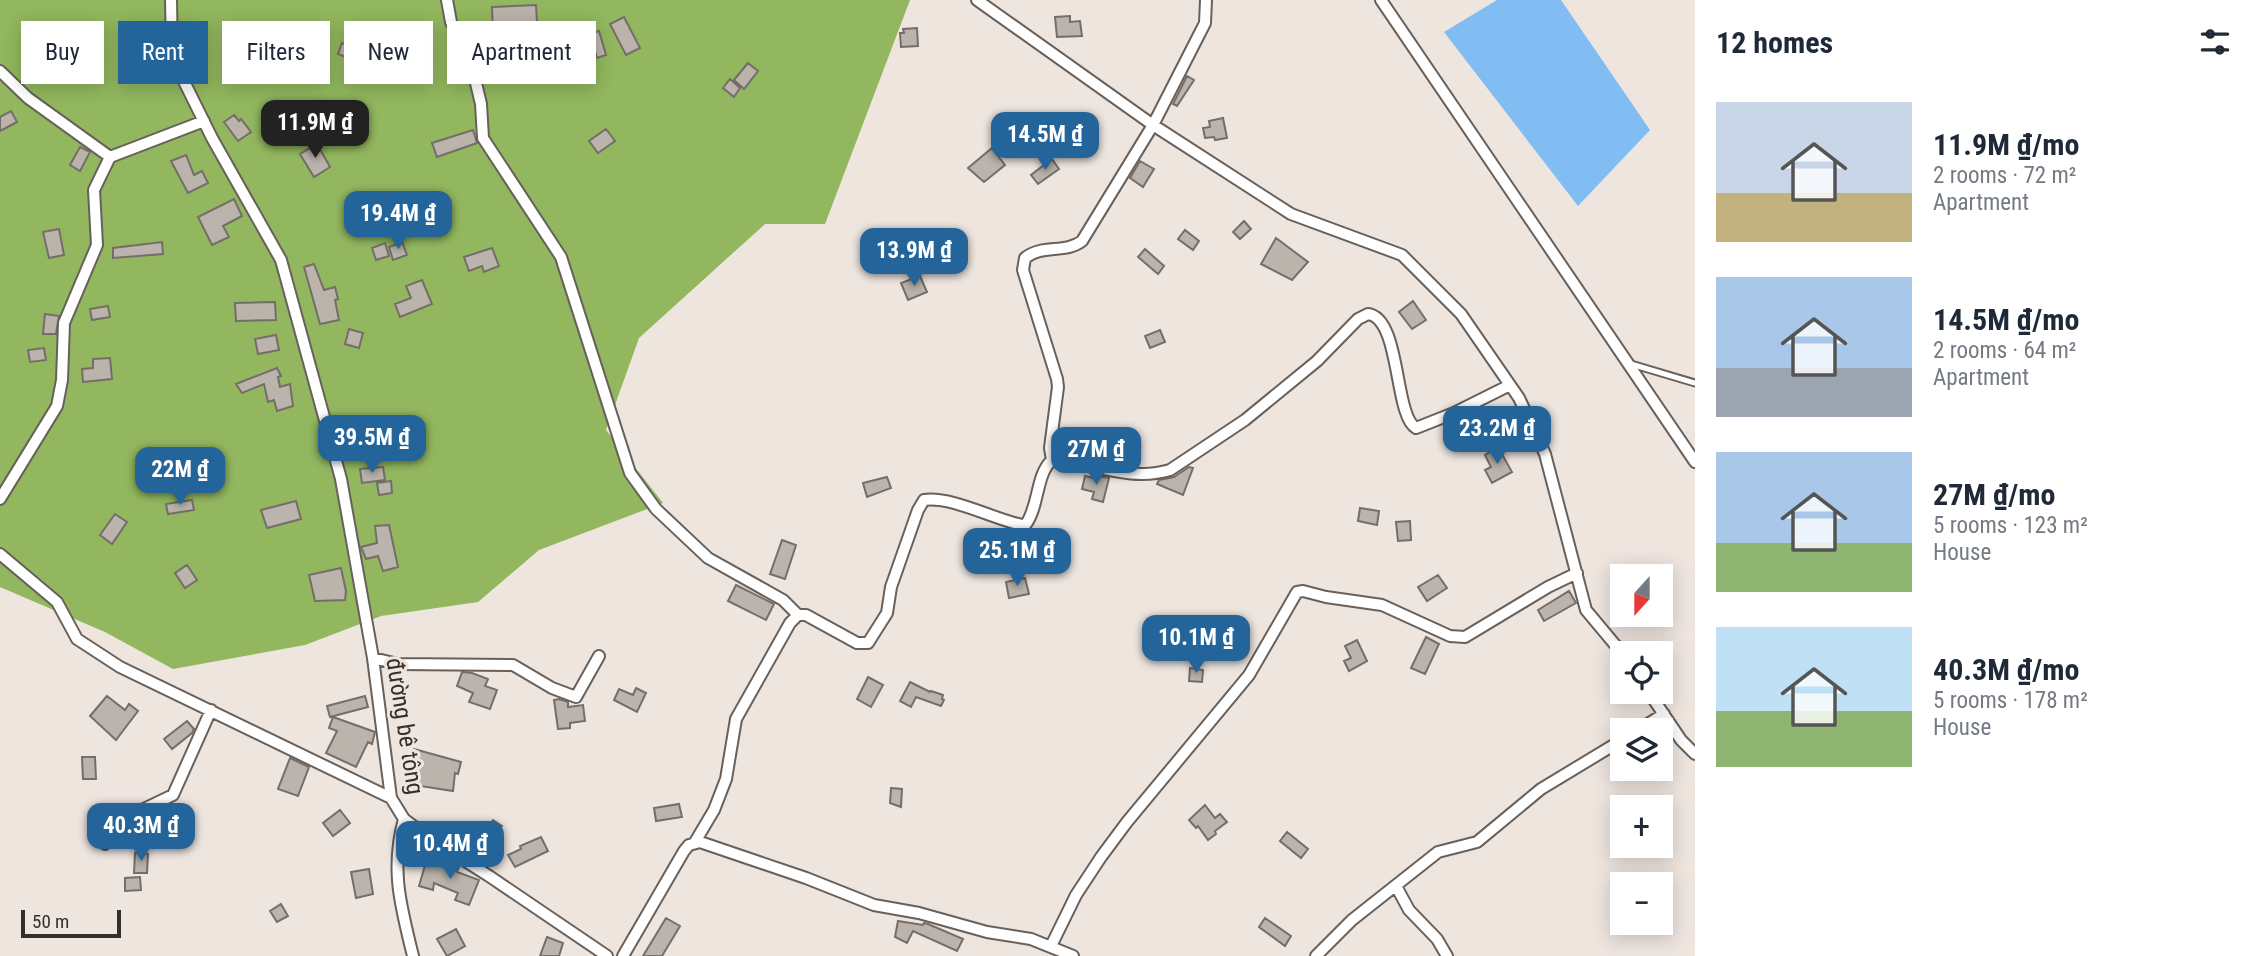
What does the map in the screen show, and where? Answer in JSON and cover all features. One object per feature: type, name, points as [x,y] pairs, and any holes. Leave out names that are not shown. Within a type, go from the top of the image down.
[{"type":"street","name":"đường bê tông","points":[[171,0],[172,57],[281,260],[341,479],[373,658],[391,798],[404,819],[432,840],[607,956]]},
{"type":"street","points":[[447,0],[451,22],[470,58],[481,104],[483,138],[561,257],[630,473],[656,509],[708,558],[783,600],[798,615],[806,615],[857,643],[867,643],[887,613],[891,587],[924,500],[949,502],[1014,523],[1026,524],[1032,513],[1046,468],[1052,460],[1050,448],[1058,387],[1023,270],[1025,258],[1044,249],[1068,248],[1082,241],[1153,124],[1205,23],[1206,0]]},
{"type":"street","points":[[977,0],[1153,124],[1291,214],[1402,255],[1461,314],[1519,398],[1545,454],[1586,610],[1612,641]]},
{"type":"street","points":[[1381,0],[1695,462]]},
{"type":"street","points":[[0,71],[28,99],[110,157]]},
{"type":"street","points":[[0,499],[57,406],[62,380],[64,323],[97,244],[94,190],[110,157],[204,121]]},
{"type":"street","points":[[1052,460],[1125,472],[1156,473],[1170,470],[1245,420],[1317,361],[1358,319],[1368,314],[1377,316],[1382,323],[1395,358],[1407,419],[1416,428],[1510,384]]},
{"type":"street","points":[[0,554],[57,602],[77,639],[120,667],[391,798]]},
{"type":"street","points":[[1051,946],[1076,894],[1101,857],[1249,675],[1297,592],[1382,605],[1450,636],[1465,637],[1548,587],[1577,573]]},
{"type":"street","points":[[695,842],[714,810],[726,779],[736,719],[765,664],[790,623],[798,615]]},
{"type":"street","points":[[373,658],[398,664],[513,665],[552,688],[576,697],[599,656]]},
{"type":"street","points":[[1657,704],[1681,740],[1695,754]]},
{"type":"street","points":[[106,844],[125,818],[173,795],[211,710]]},
{"type":"street","points":[[1658,718],[1664,714]]},
{"type":"street","points":[[1315,956],[1352,920],[1438,852],[1477,842],[1535,794],[1610,747]]},
{"type":"street","points":[[404,819],[397,852],[397,886],[413,956]]},
{"type":"street","points":[[623,956],[672,870],[689,845],[700,842],[806,877],[874,905],[919,913],[978,930],[1031,939],[1073,956]]},
{"type":"street","points":[[1396,886],[1409,910],[1437,939],[1447,956]]},
{"type":"lane","points":[[1628,363],[1695,383]]},
{"type":"green space","points":[[0,0],[910,0],[825,224],[765,224],[639,338],[606,430],[663,503],[539,550],[478,602],[381,616],[305,645],[173,669],[105,632],[0,587]]},
{"type":"water","points":[[1497,0],[1561,0],[1650,130],[1578,206],[1444,32]]},
{"type":"building","points":[[536,5],[537,21],[492,21],[492,7]]},
{"type":"building","points":[[1070,16],[1070,22],[1080,21],[1082,36],[1057,37],[1055,17]]},
{"type":"building","points":[[624,17],[640,48],[626,55],[610,24]]},
{"type":"building","points":[[917,28],[918,46],[901,47],[900,33],[904,33],[903,29]]},
{"type":"building","points":[[599,31],[606,55],[597,58],[596,55],[596,32]]},
{"type":"building","points":[[342,43],[344,44],[344,56],[338,54]]},
{"type":"building","points":[[748,63],[758,71],[744,89],[734,80]]},
{"type":"building","points":[[1187,76],[1194,80],[1177,106],[1173,104]]},
{"type":"building","points":[[730,79],[740,88],[734,97],[723,88]]},
{"type":"building","points":[[11,111],[17,122],[0,131],[0,117]]},
{"type":"building","points":[[234,115],[239,121],[241,119],[251,132],[238,141],[224,122]]},
{"type":"building","points":[[1223,118],[1227,138],[1205,138],[1203,128],[1210,127],[1209,121]]},
{"type":"building","points":[[606,129],[615,141],[598,153],[589,141]]},
{"type":"building","points":[[473,130],[477,143],[437,157],[432,143]]},
{"type":"building","points":[[317,144],[330,167],[314,177],[300,154]]},
{"type":"building","points":[[80,147],[90,152],[80,171],[70,165]]},
{"type":"building","points":[[992,148],[1005,165],[984,182],[968,168]]},
{"type":"building","points":[[186,155],[194,175],[202,171],[208,183],[188,193],[171,161]]},
{"type":"building","points":[[1052,159],[1059,169],[1038,184],[1031,175]]},
{"type":"building","points":[[1140,161],[1154,169],[1143,187],[1130,178]]},
{"type":"building","points":[[234,199],[242,216],[223,226],[229,237],[212,245],[198,217]]},
{"type":"building","points":[[1244,221],[1251,229],[1240,239],[1233,232]]},
{"type":"building","points":[[59,229],[64,255],[49,258],[43,232]]},
{"type":"building","points":[[1185,230],[1199,241],[1193,250],[1178,239]]},
{"type":"building","points":[[1276,238],[1308,262],[1292,280],[1261,264]]},
{"type":"building","points":[[162,242],[163,254],[113,258],[113,248]]},
{"type":"building","points":[[402,242],[407,255],[393,260],[389,247]]},
{"type":"building","points":[[385,243],[389,256],[376,260],[372,248]]},
{"type":"building","points":[[492,248],[499,266],[484,272],[482,266],[469,271],[464,257]]},
{"type":"building","points":[[1145,249],[1164,266],[1158,274],[1138,257]]},
{"type":"building","points":[[314,264],[324,290],[335,287],[339,320],[320,324],[304,267]]},
{"type":"building","points":[[920,276],[927,292],[908,300],[901,283]]},
{"type":"building","points":[[422,280],[432,304],[400,317],[395,304],[411,298],[406,286]]},
{"type":"building","points":[[1413,301],[1426,320],[1412,329],[1399,312]]},
{"type":"building","points":[[275,302],[276,320],[236,321],[235,303]]},
{"type":"building","points":[[108,306],[110,317],[92,320],[90,309]]},
{"type":"building","points":[[45,314],[59,316],[56,334],[43,334]]},
{"type":"building","points":[[349,329],[363,333],[359,348],[345,344]]},
{"type":"building","points":[[1160,330],[1165,342],[1150,348],[1145,336]]},
{"type":"building","points":[[276,335],[279,350],[258,354],[255,339]]},
{"type":"building","points":[[44,348],[46,360],[30,362],[28,350]]},
{"type":"building","points":[[110,358],[112,379],[83,382],[82,369],[93,368],[93,359]]},
{"type":"building","points":[[277,368],[281,376],[278,377],[280,387],[290,384],[293,406],[277,411],[274,400],[268,402],[264,384],[242,393],[236,384]]},
{"type":"building","points":[[357,429],[362,450],[348,453],[343,432]]},
{"type":"building","points":[[1498,447],[1512,472],[1492,483],[1485,470],[1491,467],[1485,455]]},
{"type":"building","points":[[383,467],[385,480],[362,483],[360,469]]},
{"type":"building","points":[[1189,467],[1193,468],[1183,495],[1157,484],[1159,480],[1174,477]]},
{"type":"building","points":[[1085,476],[1109,478],[1103,502],[1092,499],[1094,492],[1082,489]]},
{"type":"building","points":[[887,477],[891,488],[867,497],[863,483]]},
{"type":"building","points":[[391,481],[392,493],[379,495],[377,483]]},
{"type":"building","points":[[192,500],[194,510],[168,514],[166,504]]},
{"type":"building","points":[[296,501],[301,519],[267,528],[261,510]]},
{"type":"building","points":[[1360,508],[1379,511],[1377,525],[1358,521]]},
{"type":"building","points":[[115,514],[127,522],[112,544],[100,535]]},
{"type":"building","points":[[1410,521],[1411,540],[1398,541],[1396,522]]},
{"type":"building","points":[[389,525],[398,567],[383,571],[378,556],[366,559],[361,547],[377,543],[375,526]]},
{"type":"building","points":[[782,540],[796,545],[785,579],[770,574]]},
{"type":"building","points":[[187,565],[197,580],[185,588],[175,573]]},
{"type":"building","points":[[341,568],[346,591],[345,600],[315,601],[309,575]]},
{"type":"building","points":[[1438,575],[1447,588],[1427,601],[1418,587]]},
{"type":"building","points":[[1025,578],[1029,594],[1009,598],[1006,582]]},
{"type":"building","points":[[736,585],[774,604],[766,620],[728,601]]},
{"type":"building","points":[[1569,591],[1576,603],[1544,621],[1538,610]]},
{"type":"building","points":[[1426,637],[1439,644],[1425,674],[1411,668]]},
{"type":"building","points":[[1357,640],[1367,661],[1349,671],[1344,661],[1351,658],[1345,646]]},
{"type":"building","points":[[1190,668],[1203,670],[1202,682],[1189,681]]},
{"type":"building","points":[[462,672],[488,679],[485,686],[497,690],[490,709],[469,702],[473,693],[457,686]]},
{"type":"building","points":[[868,677],[883,685],[871,707],[857,699]]},
{"type":"building","points":[[910,682],[943,695],[941,706],[916,697],[911,707],[900,701]]},
{"type":"building","points":[[636,688],[646,693],[637,712],[614,700],[619,689],[633,695]]},
{"type":"building","points":[[107,696],[125,710],[129,704],[138,711],[116,740],[90,716]]},
{"type":"building","points":[[365,696],[368,707],[330,717],[327,706]]},
{"type":"building","points":[[554,700],[568,702],[568,707],[583,705],[585,721],[570,723],[570,728],[558,729]]},
{"type":"building","points":[[333,717],[375,732],[372,744],[368,742],[356,767],[326,753],[337,731],[329,728]]},
{"type":"building","points":[[187,721],[194,729],[192,733],[172,749],[164,739]]},
{"type":"building","points":[[414,749],[461,762],[458,774],[455,773],[453,791],[414,785],[417,763],[411,761]]},
{"type":"building","points":[[82,757],[95,757],[96,779],[83,779]]},
{"type":"building","points":[[290,758],[309,767],[298,796],[278,789]]},
{"type":"building","points":[[891,788],[902,789],[901,807],[890,803]]},
{"type":"building","points":[[679,804],[682,817],[656,821],[654,808]]},
{"type":"building","points":[[1205,805],[1215,818],[1220,814],[1227,822],[1208,840],[1198,826],[1196,828],[1189,820]]},
{"type":"building","points":[[340,810],[350,823],[333,836],[323,823]]},
{"type":"building","points":[[493,820],[502,826],[491,843],[483,837]]},
{"type":"building","points":[[1287,832],[1308,849],[1301,858],[1280,841]]},
{"type":"building","points":[[541,837],[548,851],[515,867],[508,855],[521,849],[520,846]]},
{"type":"building","points":[[135,853],[148,854],[147,873],[134,873]]},
{"type":"building","points":[[448,859],[459,866],[457,872],[479,880],[469,905],[455,900],[458,893],[434,883],[433,890],[419,886],[426,862],[445,867]]},
{"type":"building","points":[[369,869],[373,894],[356,898],[351,872]]},
{"type":"building","points":[[140,877],[141,890],[125,891],[125,878]]},
{"type":"building","points":[[281,904],[288,916],[277,922],[270,911]]},
{"type":"building","points":[[666,918],[680,926],[662,956],[643,956]]},
{"type":"building","points":[[1265,918],[1291,936],[1285,946],[1259,927]]},
{"type":"building","points":[[898,921],[928,924],[963,939],[957,951],[913,931],[907,943],[895,937]]},
{"type":"building","points":[[456,929],[465,946],[447,956],[437,939]]},
{"type":"building","points":[[547,937],[563,943],[559,956],[540,956]]}]
